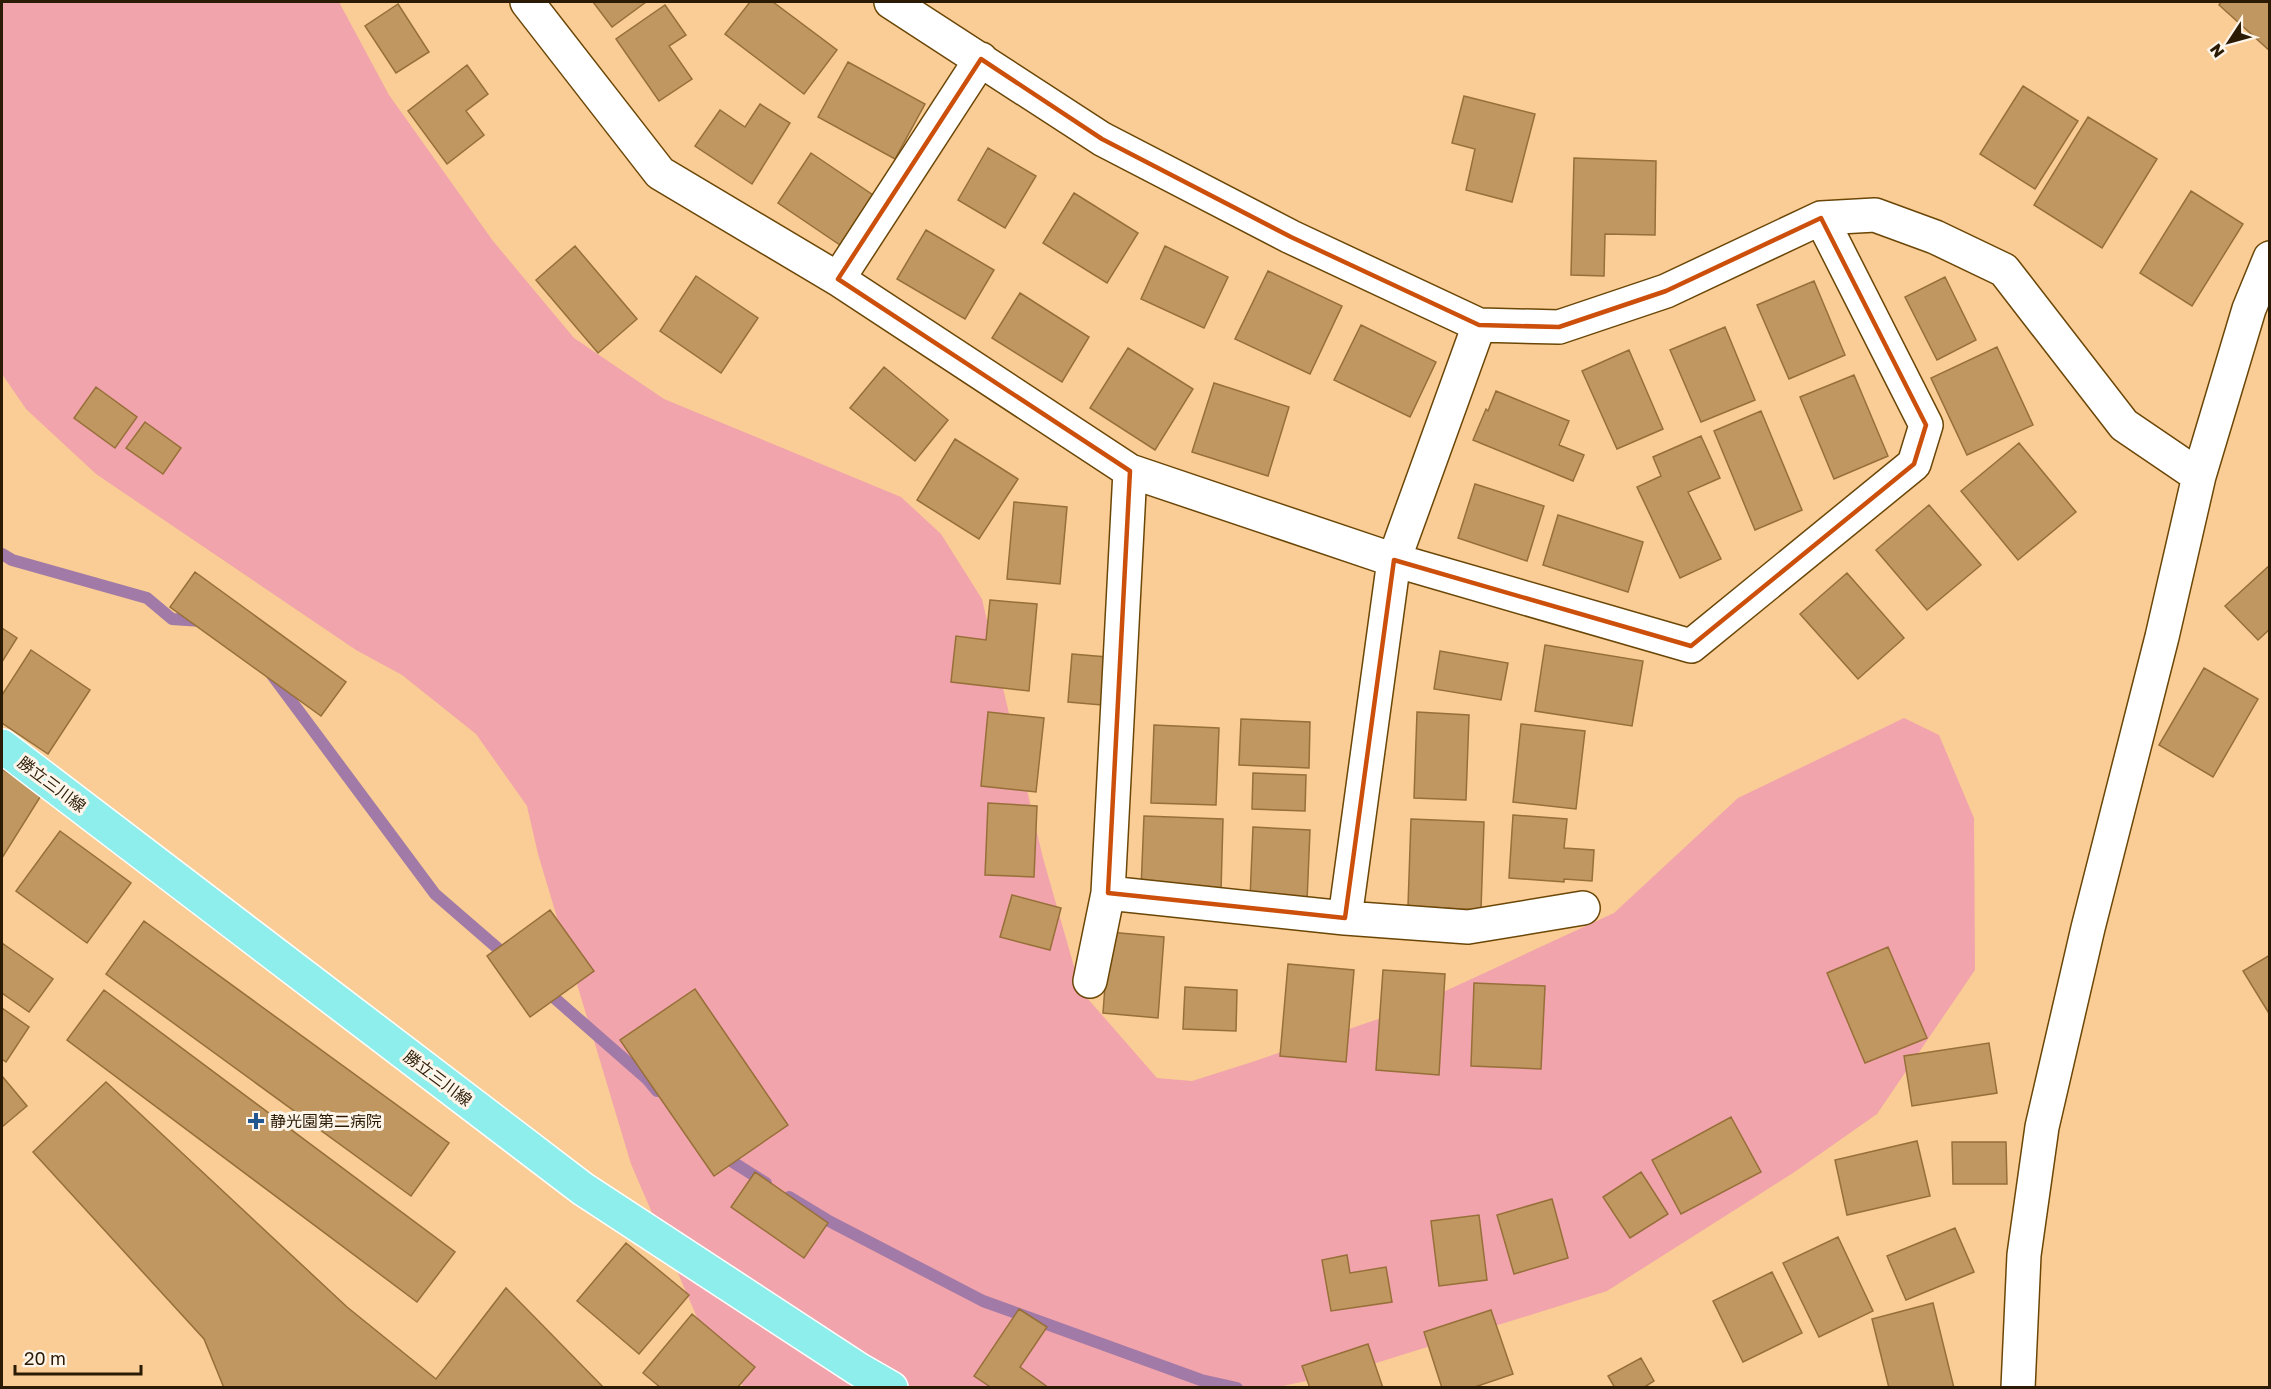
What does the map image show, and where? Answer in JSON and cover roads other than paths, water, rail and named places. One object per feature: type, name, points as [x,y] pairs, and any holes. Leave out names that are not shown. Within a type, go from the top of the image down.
[{"type":"main road","name":"勝立三川線","points":[[2,746],[583,1189],[891,1388]]},
{"type":"street","points":[[527,2],[660,173],[838,279],[1130,471],[1394,560],[1691,646],[1914,464],[1926,425],[1821,218]]},
{"type":"street","points":[[891,2],[1102,139],[1291,237],[1479,325],[1558,327],[1666,291],[1821,218],[1875,215],[1935,237],[2004,270],[2124,425],[2199,476]]},
{"type":"street","points":[[838,279],[981,59]]},
{"type":"street","points":[[2018,1388],[2024,1256],[2042,1127],[2088,927],[2162,637],[2199,476],[2249,309],[2270,258]]},
{"type":"street","points":[[1346,918],[1394,560],[1479,325]]},
{"type":"street","points":[[1090,981],[1108,893],[1130,471]]},
{"type":"street","points":[[1108,893],[1346,918],[1468,927],[1583,908]]},
{"type":"waterway","points":[[2,554],[12,560],[147,598],[172,619],[202,621]]},
{"type":"waterway","points":[[272,675],[435,894],[510,959]]},
{"type":"waterway","points":[[543,988],[647,1079],[657,1091]]},
{"type":"waterway","points":[[720,1154],[766,1183]]},
{"type":"waterway","points":[[789,1197],[827,1220],[983,1301],[1201,1380],[1237,1388]]},
{"type":"place","name":"静光園第二病院","points":[[256,1121]]}]
